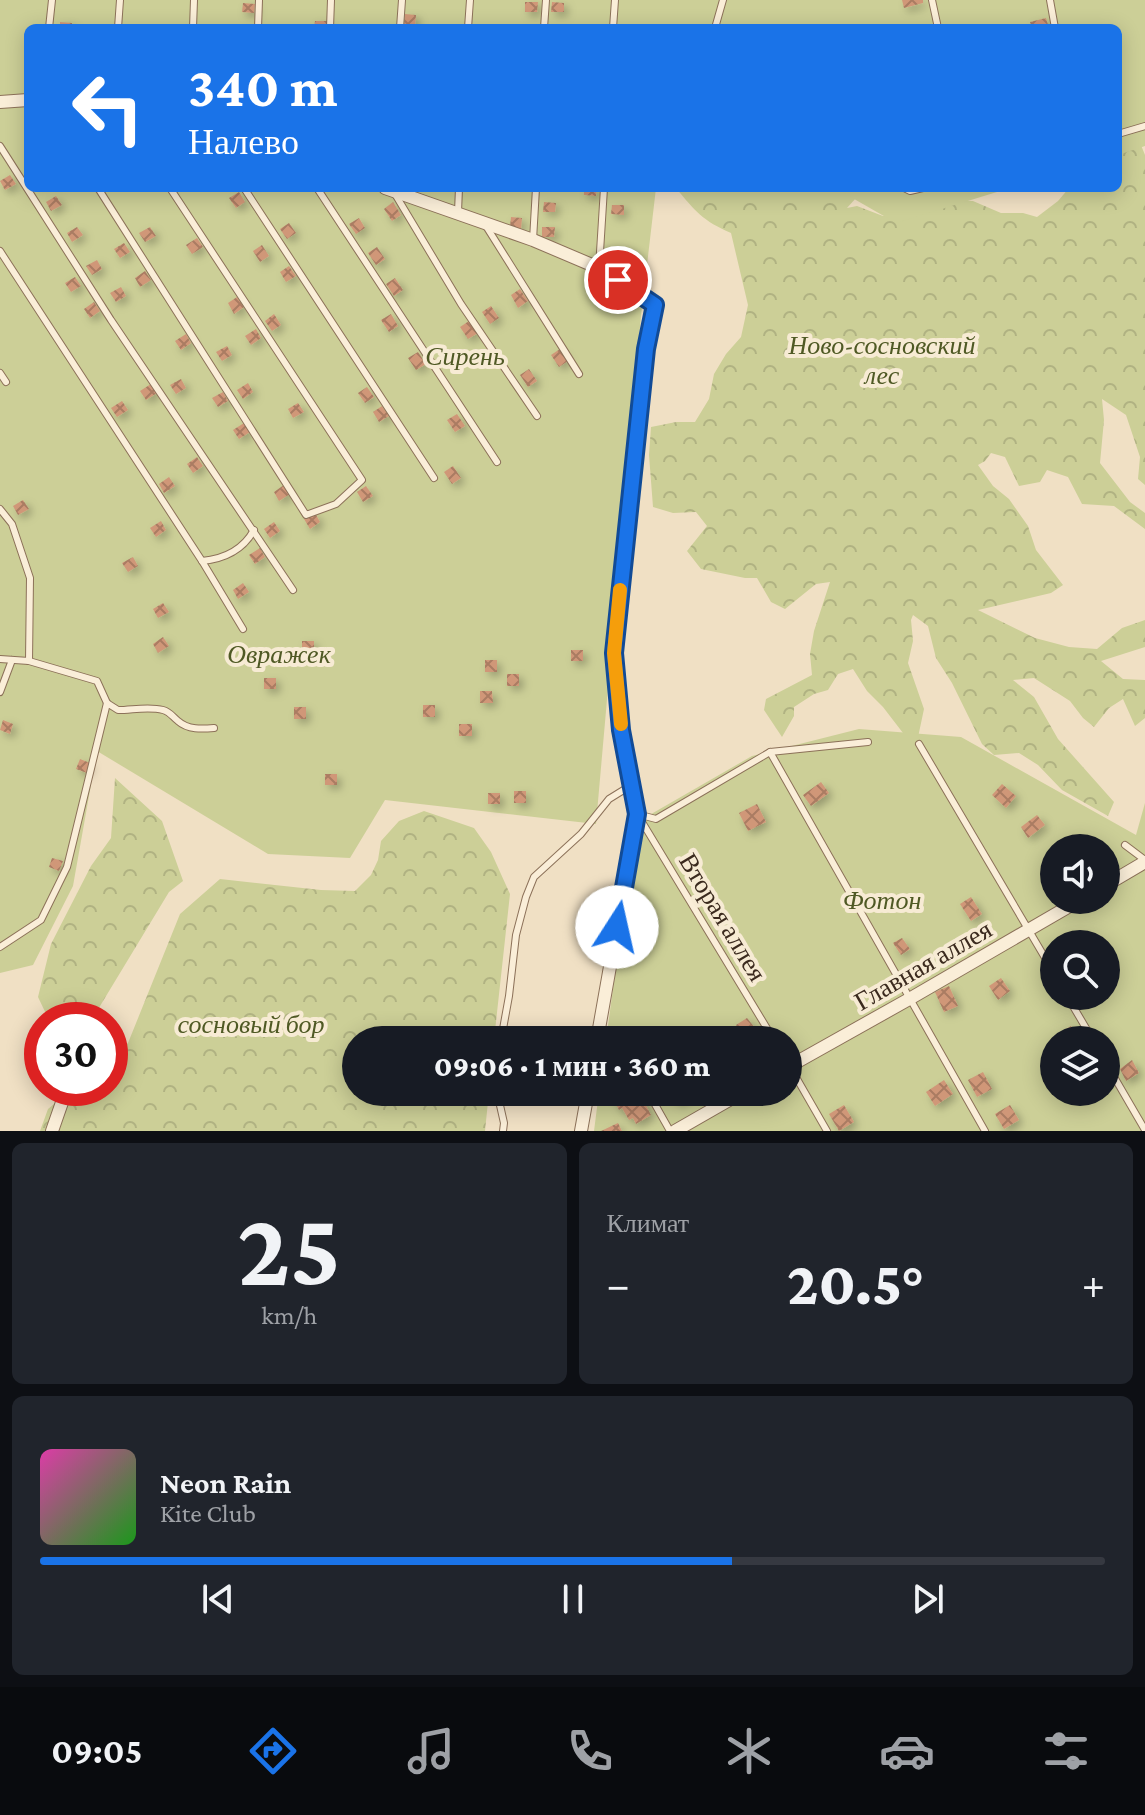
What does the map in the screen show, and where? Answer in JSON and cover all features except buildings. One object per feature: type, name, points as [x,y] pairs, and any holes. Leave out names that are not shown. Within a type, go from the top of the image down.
[{"type":"street","points":[[0,102],[24,100]]},
{"type":"street","points":[[398,192],[533,240],[599,268],[655,305],[646,349],[614,653],[621,730],[637,814],[599,1026]]},
{"type":"street","points":[[1120,876],[1145,861]]},
{"type":"street","name":"Главная аллея","points":[[802,1057],[1055,914]]},
{"type":"street","points":[[52,1131],[61,1106]]},
{"type":"street","points":[[581,1131],[585,1106]]},
{"type":"street","points":[[672,1131],[718,1106]]},
{"type":"lane","points":[[49,24],[52,0]]},
{"type":"lane","points":[[118,24],[120,0]]},
{"type":"lane","points":[[193,24],[194,0]]},
{"type":"lane","points":[[258,24],[259,0]]},
{"type":"lane","points":[[330,24],[331,0]]},
{"type":"lane","points":[[400,24],[402,0]]},
{"type":"lane","points":[[468,24],[470,0]]},
{"type":"lane","points":[[544,24],[546,0]]},
{"type":"lane","points":[[613,24],[615,0]]},
{"type":"lane","points":[[716,24],[723,0]]},
{"type":"lane","points":[[932,0],[937,24]]},
{"type":"lane","points":[[1050,0],[1054,24]]},
{"type":"lane","points":[[1122,133],[1145,126]]},
{"type":"lane","points":[[0,146],[24,184]]},
{"type":"lane","points":[[29,192],[111,320],[293,590]]},
{"type":"lane","points":[[101,192],[306,515],[336,504],[362,480],[173,192]]},
{"type":"lane","points":[[247,192],[434,478]]},
{"type":"lane","points":[[320,192],[497,462]]},
{"type":"lane","points":[[392,192],[461,304],[537,416]]},
{"type":"lane","points":[[458,214],[459,192]]},
{"type":"lane","points":[[533,240],[536,192]]},
{"type":"lane","points":[[599,268],[604,192]]},
{"type":"lane","points":[[484,223],[579,374]]},
{"type":"lane","points":[[0,251],[243,629]]},
{"type":"lane","points":[[0,373],[6,382]]},
{"type":"lane","points":[[0,509],[12,524],[30,578],[29,661]]},
{"type":"lane","points":[[202,561],[229,555],[248,542],[254,530]]},
{"type":"lane","points":[[0,659],[29,661],[97,681],[107,703],[118,710],[153,708],[172,714],[178,722],[192,728],[214,728]]},
{"type":"lane","points":[[0,692],[12,660]]},
{"type":"lane","points":[[0,947],[41,920],[67,867],[107,703]]},
{"type":"lane","points":[[637,814],[656,819],[770,752],[868,742]]},
{"type":"lane","points":[[919,744],[1040,948]]},
{"type":"lane","points":[[770,752],[985,1131]]},
{"type":"lane","points":[[504,1026],[516,935],[534,877],[581,834],[609,799],[632,785]]},
{"type":"lane","name":"Вторая аллея","points":[[637,814],[766,1026]]},
{"type":"lane","points":[[1125,845],[1145,861]]},
{"type":"lane","points":[[1120,1087],[1145,1130]]},
{"type":"lane","points":[[802,1089],[827,1131]]},
{"type":"lane","points":[[500,1106],[503,1131]]},
{"type":"lane","points":[[657,1106],[672,1131]]},
{"type":"green space","points":[[0,0],[1145,0],[1145,146],[1122,154],[1122,24],[24,24],[24,192],[656,192],[641,316],[596,824],[385,800],[350,858],[268,854],[97,751],[73,886],[33,965],[0,973]]},
{"type":"green space","name":"Ново-сосновский лес","points":[[1122,121],[1134,128],[1145,155],[1145,485],[1138,479],[1140,457],[1126,415],[1102,399],[1104,420],[1100,463],[1130,502],[1145,513],[1145,529],[1114,506],[1082,504],[1068,477],[1047,470],[1040,482],[1019,486],[1005,457],[991,453],[978,465],[993,486],[1009,499],[1028,526],[1036,550],[1063,585],[1051,593],[978,610],[1035,638],[1069,647],[1097,649],[1122,628],[1145,620],[1145,647],[1101,661],[1123,679],[1145,680],[1145,718],[1135,726],[1123,699],[1109,708],[1094,727],[1070,701],[1034,678],[1013,680],[1034,697],[1058,739],[1114,802],[1108,816],[1062,790],[1038,765],[1019,753],[994,755],[982,744],[936,658],[928,626],[913,615],[913,641],[908,663],[924,709],[917,742],[903,733],[867,691],[853,669],[838,674],[828,690],[814,694],[794,707],[794,716],[782,737],[764,710],[766,699],[812,675],[810,654],[814,631],[830,582],[816,584],[785,609],[771,602],[757,578],[701,569],[687,551],[707,526],[696,512],[673,513],[653,507],[649,455],[651,427],[695,422],[709,399],[714,374],[741,337],[748,305],[731,233],[700,215],[679,192],[861,192],[847,208],[857,206],[883,216],[920,213],[947,200],[973,201],[1001,213],[1023,213],[1037,217],[1066,192],[1122,192]]},
{"type":"green space","points":[[842,192],[997,192],[896,223]]},
{"type":"green space","name":"Фотон","points":[[859,729],[961,737],[1136,835],[1145,803],[1145,1131],[594,1131],[597,1106],[802,1106],[802,1026],[608,1026],[637,814],[646,817],[752,756]]},
{"type":"green space","points":[[115,778],[162,821],[183,881],[169,892],[102,1002],[40,1002],[38,997],[51,944],[91,866],[111,838]]},
{"type":"green space","name":"сосновый бор","points":[[424,811],[474,828],[491,852],[510,894],[496,1026],[342,1026],[342,1106],[488,1106],[485,1131],[40,1131],[52,1106],[128,1106],[128,1043],[180,914],[220,879],[355,891],[371,875],[378,860],[381,841],[399,821]]},
{"type":"slow traffic","points":[[620,590],[614,653],[621,724]]},
{"type":"route","points":[[617,927],[637,814],[621,730],[614,653],[646,349],[655,305],[618,280]]},
{"type":"park label","name":"Сирень","points":[[465,356]]},
{"type":"park label","name":"Овражек","points":[[279,654]]}]
